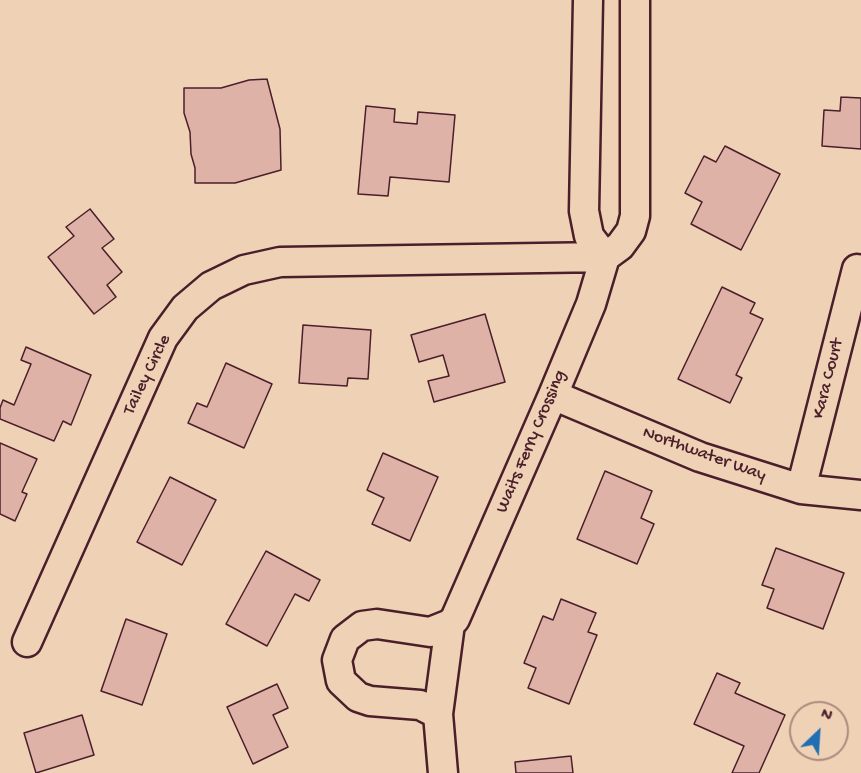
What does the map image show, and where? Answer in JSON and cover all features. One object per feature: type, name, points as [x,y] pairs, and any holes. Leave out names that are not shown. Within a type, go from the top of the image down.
[{"type":"street","points":[[588,0],[584,211],[589,236],[605,257],[620,246],[631,231],[635,216],[635,0]]},
{"type":"street","name":"Waits Ferry Crossing","points":[[443,773],[438,714],[450,624],[455,619],[553,395],[591,303],[605,257]]},
{"type":"street","name":"Tailey Circle","points":[[27,642],[163,338],[185,308],[211,286],[244,270],[280,262],[605,257]]},
{"type":"street","name":"Kara Court","points":[[801,489],[857,269]]},
{"type":"street","name":"Northwater Way","points":[[553,395],[700,457],[801,489],[861,495]]},
{"type":"street","points":[[438,714],[420,705],[370,701],[358,697],[341,681],[337,660],[345,639],[362,626],[377,624],[430,632],[450,624]]},
{"type":"building","points":[[267,79],[280,129],[281,170],[235,183],[195,183],[190,132],[184,113],[184,88],[221,88],[249,80]]},
{"type":"building","points":[[841,97],[861,98],[861,149],[822,146],[824,110],[840,111]]},
{"type":"building","points":[[366,106],[395,109],[394,122],[417,124],[418,112],[455,115],[449,182],[390,177],[388,196],[358,194]]},
{"type":"building","points":[[725,146],[780,174],[741,250],[691,224],[702,202],[685,193],[704,156],[716,162]]},
{"type":"building","points":[[90,209],[114,239],[102,248],[122,272],[107,285],[116,297],[94,314],[48,257],[74,236],[66,227]]},
{"type":"building","points":[[722,287],[755,303],[750,313],[763,319],[736,375],[742,378],[730,403],[678,379]]},
{"type":"building","points":[[485,314],[505,382],[434,402],[428,381],[449,376],[443,355],[419,362],[411,335]]},
{"type":"building","points":[[303,325],[371,330],[368,379],[348,378],[347,386],[299,383]]},
{"type":"building","points":[[26,347],[91,375],[71,425],[63,421],[54,441],[0,419],[3,400],[14,405],[31,364],[21,360]]},
{"type":"building","points":[[226,363],[272,384],[244,448],[188,423],[197,403],[207,407]]},
{"type":"building","points":[[0,443],[37,459],[22,492],[27,494],[15,521],[0,514]]},
{"type":"building","points":[[383,453],[438,477],[410,541],[372,524],[384,498],[367,490]]},
{"type":"building","points":[[605,471],[652,491],[641,518],[654,524],[637,564],[577,539]]},
{"type":"building","points":[[170,477],[216,500],[182,565],[137,542]]},
{"type":"building","points":[[776,548],[844,573],[823,629],[767,608],[774,589],[762,585]]},
{"type":"building","points":[[266,551],[320,580],[309,601],[295,594],[267,646],[226,624]]},
{"type":"building","points":[[561,599],[596,613],[588,632],[597,635],[569,704],[528,688],[536,668],[524,663],[543,616],[553,620]]},
{"type":"building","points":[[126,619],[167,634],[142,705],[101,691]]},
{"type":"building","points":[[717,673],[740,683],[735,693],[785,715],[759,773],[732,773],[744,746],[694,724]]},
{"type":"building","points":[[277,684],[288,708],[273,715],[288,747],[253,764],[227,707]]},
{"type":"building","points":[[82,715],[94,755],[36,773],[24,733]]},
{"type":"building","points":[[571,756],[573,773],[516,773],[515,762]]}]
